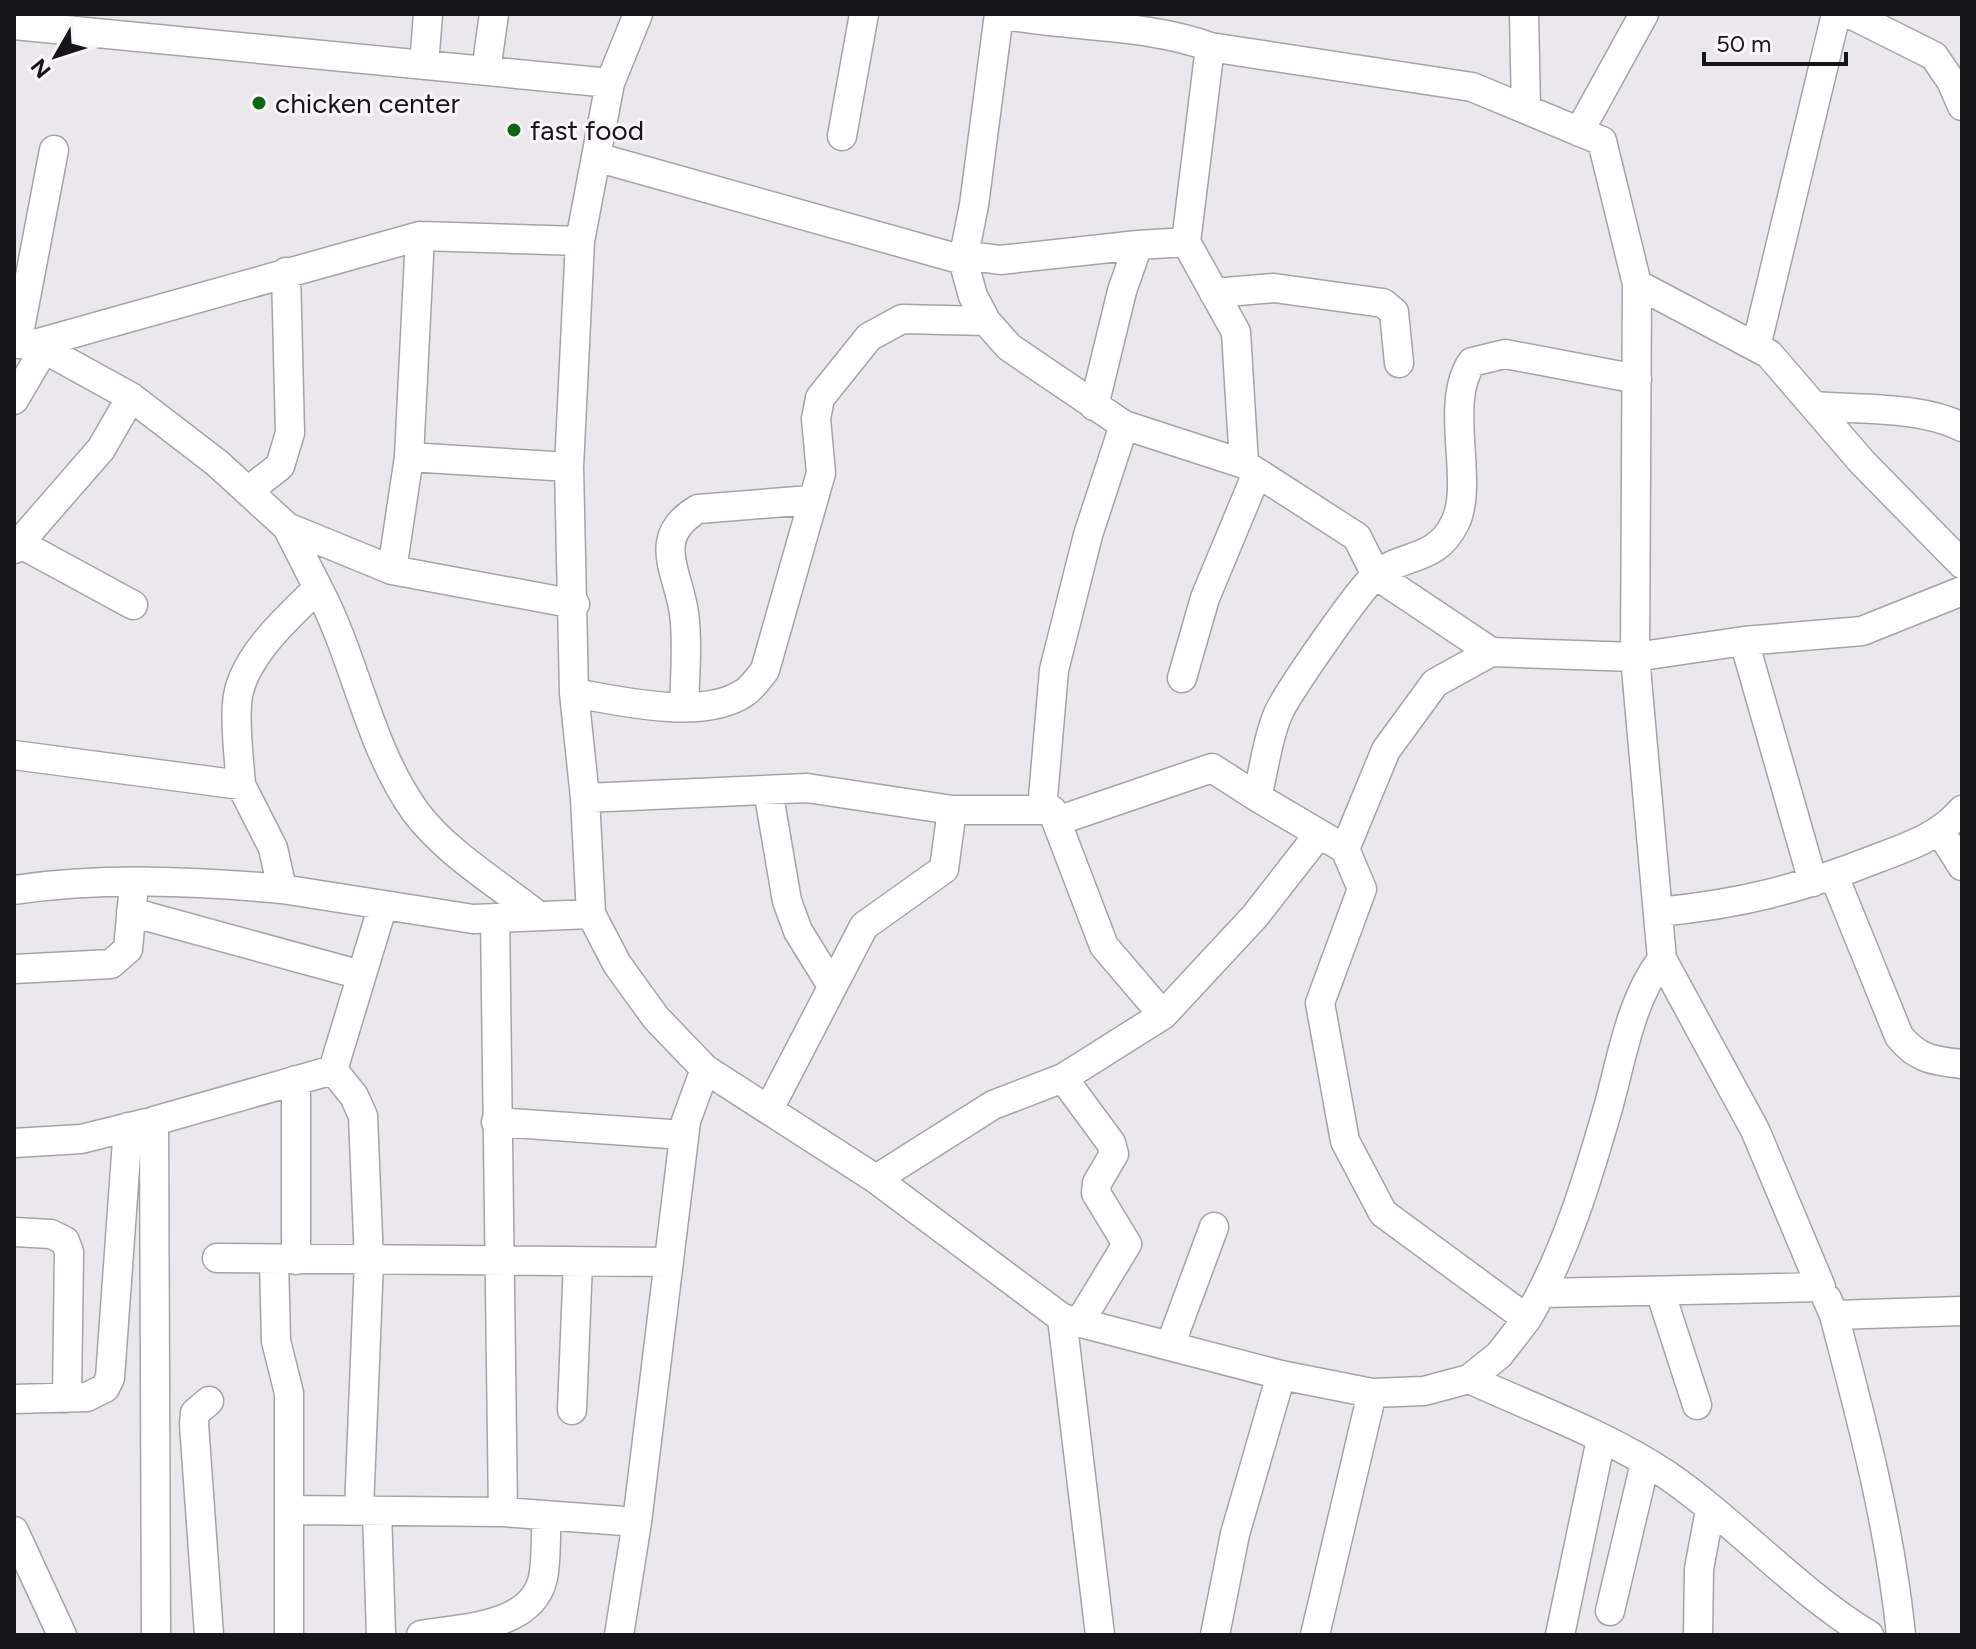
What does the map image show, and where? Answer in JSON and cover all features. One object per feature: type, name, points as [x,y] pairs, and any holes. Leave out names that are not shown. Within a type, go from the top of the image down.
[{"type":"street","points":[[424,65],[428,14]]},
{"type":"street","points":[[486,71],[494,14]]},
{"type":"street","points":[[638,14],[610,83],[580,241],[569,467],[575,604],[574,693],[585,798],[591,914],[617,964],[656,1018],[705,1069],[876,1179],[1071,1320],[1281,1375],[1372,1393],[1424,1391],[1469,1379],[1499,1355],[1543,1293],[1584,1192],[1638,1000],[1662,959]]},
{"type":"street","points":[[842,136],[864,14]]},
{"type":"street","points":[[1491,652],[1376,575],[1357,537],[1251,468],[1124,425],[1009,347],[986,321],[973,296],[964,257],[1000,14],[1046,23],[1184,26],[1210,47],[1472,87],[1602,141],[1637,284],[1635,657],[1662,959],[1755,1130],[1834,1315],[1870,1448],[1896,1588],[1901,1635]]},
{"type":"street","points":[[1524,14],[1526,109]]},
{"type":"street","points":[[1579,132],[1644,14]]},
{"type":"street","points":[[1756,347],[1836,14]]},
{"type":"street","points":[[1850,14],[1934,56],[1958,82]]},
{"type":"street","points":[[14,25],[610,83]]},
{"type":"street","points":[[1182,678],[1205,598],[1251,468],[1236,332],[1186,242],[1210,47]]},
{"type":"street","points":[[14,400],[27,345],[54,150]]},
{"type":"street","points":[[596,157],[964,257],[1000,260],[1186,242]]},
{"type":"street","points":[[27,345],[420,236],[580,241]]},
{"type":"street","points":[[392,570],[409,457],[420,236]]},
{"type":"street","points":[[1094,406],[1122,291],[1138,245]]},
{"type":"street","points":[[248,491],[280,466],[290,433],[286,272]]},
{"type":"street","points":[[1637,284],[1769,354],[1862,462],[1962,564]]},
{"type":"street","points":[[1214,293],[1274,288],[1383,303],[1394,312],[1399,363]]},
{"type":"street","points":[[574,693],[643,704],[684,706],[726,703],[747,692],[765,670],[810,500],[821,473],[816,419],[820,398],[869,337],[902,319],[986,321]]},
{"type":"street","points":[[27,345],[131,397],[248,491],[287,527],[337,623],[359,692],[392,773],[417,813],[452,848],[536,914]]},
{"type":"street","points":[[1257,797],[1278,714],[1376,575],[1427,554],[1444,540],[1457,520],[1461,386],[1472,362],[1505,354],[1637,379]]},
{"type":"street","points":[[131,397],[101,449],[16,546],[133,605]]},
{"type":"street","points":[[1814,406],[1907,414],[1949,421],[1962,427]]},
{"type":"street","points":[[1124,425],[1088,535],[1054,670],[1050,815],[1104,946],[1163,1015]]},
{"type":"street","points":[[409,457],[569,467]]},
{"type":"street","points":[[684,706],[684,611],[671,572],[674,530],[683,518],[698,509],[810,500]]},
{"type":"street","points":[[287,527],[392,570],[575,604]]},
{"type":"street","points":[[282,889],[273,848],[241,785],[237,701],[245,675],[273,632],[318,588]]},
{"type":"street","points":[[1345,849],[1386,750],[1435,683],[1491,652],[1635,657],[1744,641],[1862,631],[1962,591]]},
{"type":"street","points":[[1744,641],[1824,879],[1899,1036],[1910,1051],[1925,1060],[1962,1064]]},
{"type":"street","points":[[14,755],[241,785]]},
{"type":"street","points":[[585,798],[807,788],[952,810],[1050,815],[1212,768],[1345,849],[1362,889],[1320,1003],[1345,1141],[1383,1213],[1527,1319]]},
{"type":"street","points":[[768,790],[787,901],[798,931],[832,986]]},
{"type":"street","points":[[769,1109],[864,926],[944,869],[952,810]]},
{"type":"street","points":[[1658,912],[1727,905],[1824,879],[1940,831],[1962,810]]},
{"type":"street","points":[[1940,831],[1962,866]]},
{"type":"street","points":[[876,1179],[993,1105],[1063,1078],[1163,1015],[1255,916],[1319,834]]},
{"type":"street","points":[[14,890],[53,884],[134,882],[282,889],[473,919],[591,914]]},
{"type":"street","points":[[14,969],[111,964],[128,949],[134,882]]},
{"type":"street","points":[[333,1070],[383,905]]},
{"type":"street","points":[[131,912],[361,975]]},
{"type":"street","points":[[495,918],[503,1512]]},
{"type":"street","points":[[619,1635],[637,1522],[684,1135],[693,1098],[705,1069]]},
{"type":"street","points":[[14,1143],[81,1139],[333,1070]]},
{"type":"street","points":[[333,1070],[354,1096],[363,1116],[369,1261],[368,1511],[381,1635]]},
{"type":"street","points":[[1063,1078],[1111,1143],[1114,1154],[1112,1163],[1097,1183],[1096,1193],[1127,1244],[1071,1320],[1100,1635]]},
{"type":"street","points":[[289,1635],[289,1393],[276,1341],[285,1260],[296,1080]]},
{"type":"street","points":[[496,1122],[684,1135]]},
{"type":"street","points":[[14,1399],[97,1395],[110,1378],[141,1124]]},
{"type":"street","points":[[141,1124],[156,1635]]},
{"type":"street","points":[[1170,1346],[1214,1227]]},
{"type":"street","points":[[14,1232],[51,1234],[65,1241],[69,1252],[67,1398]]},
{"type":"street","points":[[217,1258],[669,1262]]},
{"type":"street","points":[[572,1410],[578,1262]]},
{"type":"street","points":[[1543,1293],[1821,1287]]},
{"type":"street","points":[[1660,1291],[1697,1405]]},
{"type":"street","points":[[1834,1315],[1962,1311]]},
{"type":"street","points":[[1215,1635],[1235,1534],[1281,1375]]},
{"type":"street","points":[[1469,1379],[1601,1439],[1667,1475],[1819,1601],[1869,1635]]},
{"type":"street","points":[[1315,1635],[1372,1393]]},
{"type":"street","points":[[209,1401],[195,1413],[194,1424],[209,1635]]},
{"type":"street","points":[[1560,1635],[1580,1525],[1601,1439]]},
{"type":"street","points":[[1610,1611],[1645,1463]]},
{"type":"street","points":[[291,1510],[503,1512],[637,1522]]},
{"type":"street","points":[[1698,1635],[1699,1569],[1710,1510]]},
{"type":"street","points":[[421,1635],[504,1619],[518,1612],[534,1596],[542,1580],[547,1516]]},
{"type":"street","points":[[14,1531],[62,1635]]},
{"type":"place","name":"chicken center","points":[[259,103]]},
{"type":"place","name":"fast food","points":[[514,130]]}]
